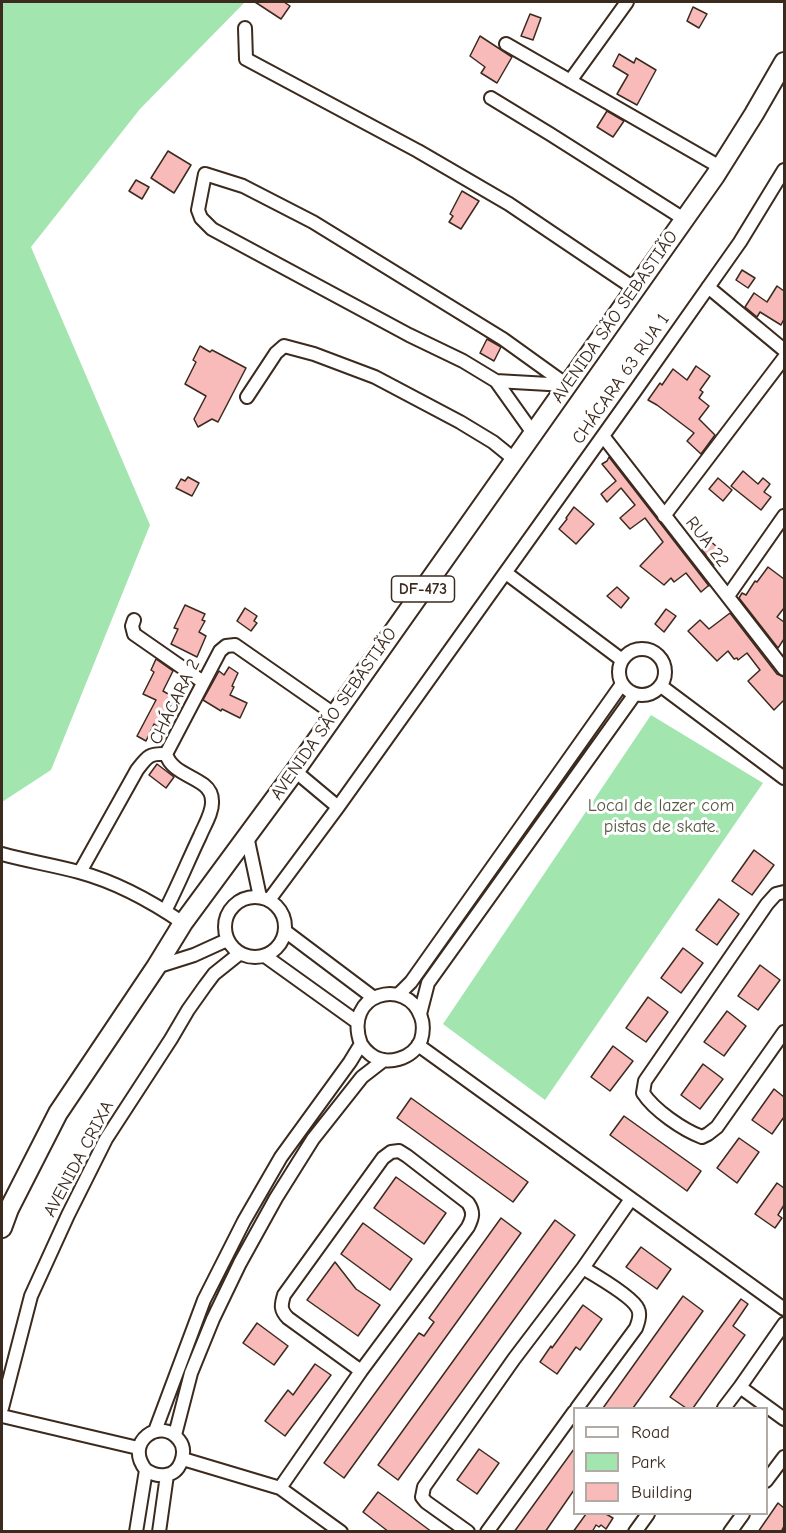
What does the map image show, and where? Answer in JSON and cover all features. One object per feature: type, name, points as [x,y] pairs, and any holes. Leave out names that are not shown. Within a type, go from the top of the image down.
[{"type":"main road","name":"AVENIDA SÃO SEBASTIÃO","points":[[2,1228],[9,1209],[58,1113],[183,923],[295,771],[684,219],[754,114],[784,62]]},
{"type":"street","points":[[570,81],[627,2]]},
{"type":"street","points":[[245,28],[246,59],[418,151],[509,204],[635,289]]},
{"type":"street","points":[[506,44],[720,167]]},
{"type":"street","points":[[491,98],[684,219]]},
{"type":"street","name":"CHÁCARA 63 RUA 1","points":[[265,899],[338,807],[506,573],[740,242],[784,170]]},
{"type":"street","points":[[533,433],[496,381],[463,361],[409,335],[212,229],[201,218],[198,210],[205,174],[243,186],[313,222],[503,339],[567,386]]},
{"type":"street","points":[[708,287],[784,350]]},
{"type":"street","points":[[247,397],[276,353],[284,346],[314,354],[375,377],[460,422],[493,442],[514,459]]},
{"type":"street","points":[[664,516],[784,358]]},
{"type":"street","points":[[496,381],[567,386]]},
{"type":"street","name":"RUA 22","points":[[603,436],[783,665]]},
{"type":"street","points":[[728,596],[784,516]]},
{"type":"street","points":[[506,573],[622,660]]},
{"type":"street","points":[[134,620],[132,626],[134,634],[203,682]]},
{"type":"street","name":"CHÁCARA 2","points":[[165,911],[206,821],[212,801],[208,789],[175,767],[166,754],[220,651],[226,646],[235,645],[334,714]]},
{"type":"street","points":[[643,648],[655,652],[663,662],[665,674],[661,686],[645,695],[635,694],[622,684],[618,671],[622,660],[631,651],[643,648]]},
{"type":"street","points":[[398,995],[411,982],[622,684]]},
{"type":"street","points":[[661,686],[784,778]]},
{"type":"street","points":[[420,1014],[428,983],[635,694]]},
{"type":"street","points":[[80,872],[137,770],[154,753],[166,754]]},
{"type":"street","points":[[295,771],[338,807]]},
{"type":"street","points":[[247,836],[265,899]]},
{"type":"street","points":[[2,854],[80,872],[116,886],[165,911],[183,923]]},
{"type":"street","points":[[784,892],[776,894],[767,904],[645,1081],[643,1093],[649,1103],[690,1133],[702,1137],[717,1127],[784,1032]]},
{"type":"street","points":[[251,897],[265,899],[279,908],[284,919],[285,931],[279,947],[273,952],[252,958],[239,954],[232,948],[224,931],[224,921],[234,905],[242,900],[251,897]]},
{"type":"street","points":[[285,931],[374,998]]},
{"type":"street","points":[[156,967],[194,955],[227,940]]},
{"type":"street","name":"AVENIDA CRIXA","points":[[2,1408],[31,1296],[106,1139],[188,1010],[214,974],[239,954]]},
{"type":"street","points":[[265,956],[357,1022]]},
{"type":"street","points":[[385,994],[398,995],[415,1005],[423,1022],[423,1030],[418,1045],[409,1055],[397,1060],[384,1060],[370,1054],[361,1044],[357,1033],[357,1022],[362,1008],[374,998],[385,994]]},
{"type":"street","points":[[155,1431],[204,1300],[244,1221],[281,1157],[361,1044]]},
{"type":"street","points":[[418,1045],[784,1309]]},
{"type":"street","points":[[175,1435],[191,1373],[213,1319],[271,1207],[320,1130],[362,1077],[384,1060]]},
{"type":"street","points":[[280,1488],[361,1371],[468,1227],[472,1218],[473,1210],[468,1203],[399,1151],[391,1152],[382,1158],[284,1294],[282,1302],[283,1314],[361,1371]]},
{"type":"street","points":[[468,1532],[426,1502],[422,1497],[424,1487],[631,1199]]},
{"type":"street","points":[[578,1407],[636,1329],[639,1315],[638,1308],[621,1293],[583,1268]]},
{"type":"street","points":[[725,1407],[784,1324]]},
{"type":"street","points":[[740,1387],[768,1407]]},
{"type":"street","points":[[768,1407],[784,1419]]},
{"type":"street","points":[[487,1532],[573,1413]]},
{"type":"street","points":[[2,1416],[138,1448]]},
{"type":"street","points":[[155,1431],[175,1435],[181,1442],[183,1450],[180,1466],[174,1472],[160,1476],[146,1470],[138,1456],[138,1448],[142,1440],[147,1434],[155,1431]]},
{"type":"street","points":[[768,1478],[784,1457]]},
{"type":"street","points":[[183,1459],[280,1488],[341,1532]]},
{"type":"street","points":[[136,1532],[146,1470]]},
{"type":"street","points":[[159,1532],[167,1475]]},
{"type":"street","points":[[635,1532],[647,1515]]},
{"type":"street","points":[[730,1532],[742,1515]]},
{"type":"green space","points":[[2,2],[245,2],[140,109],[31,247],[150,525],[51,770],[2,802]]},
{"type":"green space","name":"Local de lazer com pistas de skate.","points":[[651,715],[763,783],[545,1100],[443,1024]]},
{"type":"building","points":[[255,2],[284,2],[290,6],[281,19]]},
{"type":"building","points":[[693,7],[707,14],[699,28],[687,21]]},
{"type":"building","points":[[530,14],[541,18],[533,40],[521,36]]},
{"type":"building","points":[[480,36],[512,57],[497,83],[481,73],[485,67],[470,56]]},
{"type":"building","points":[[619,54],[634,63],[636,58],[656,70],[637,105],[617,94],[628,75],[613,66]]},
{"type":"building","points":[[607,111],[624,121],[613,137],[597,127]]},
{"type":"building","points":[[168,151],[191,165],[174,193],[151,178]]},
{"type":"building","points":[[136,180],[149,187],[142,199],[129,191]]},
{"type":"building","points":[[462,191],[479,201],[461,229],[449,222],[453,216],[450,214]]},
{"type":"building","points":[[742,270],[755,278],[748,288],[736,280]]},
{"type":"building","points":[[777,286],[784,291],[784,319],[781,325],[760,312],[757,317],[745,307],[754,293],[767,302]]},
{"type":"building","points":[[487,339],[501,347],[494,361],[480,353]]},
{"type":"building","points":[[200,346],[246,368],[218,422],[212,419],[198,427],[194,419],[206,396],[185,384],[196,362],[193,360]]},
{"type":"building","points":[[696,366],[710,376],[700,390],[703,392],[699,398],[709,406],[699,419],[715,435],[701,454],[687,441],[694,433],[648,400],[673,369],[687,380]]},
{"type":"building","points":[[609,457],[709,586],[701,592],[686,573],[674,582],[671,578],[664,585],[640,566],[663,542],[645,518],[630,529],[620,518],[635,505],[621,488],[607,502],[601,494],[616,481],[602,464]]},
{"type":"building","points":[[743,471],[758,484],[763,478],[770,484],[764,492],[771,497],[761,510],[731,486]]},
{"type":"building","points":[[188,477],[199,483],[192,496],[176,488],[181,479],[185,481]]},
{"type":"building","points":[[718,478],[732,490],[723,501],[709,489]]},
{"type":"building","points":[[574,507],[594,524],[576,544],[559,529]]},
{"type":"building","points":[[709,540],[724,553],[714,565],[702,550]]},
{"type":"building","points":[[768,567],[784,579],[784,608],[777,617],[784,622],[784,639],[778,648],[739,598],[742,593],[746,595]]},
{"type":"building","points":[[617,587],[629,598],[621,608],[607,596]]},
{"type":"building","points":[[185,605],[205,614],[202,620],[205,621],[199,632],[206,636],[197,657],[171,644],[178,629],[174,628]]},
{"type":"building","points":[[245,608],[257,616],[254,621],[257,623],[251,631],[237,621]]},
{"type":"building","points":[[666,609],[676,616],[664,632],[655,624]]},
{"type":"building","points":[[730,613],[777,674],[784,677],[784,700],[774,710],[748,681],[760,670],[747,653],[738,660],[734,659],[728,651],[717,661],[688,631],[700,620],[709,629]]},
{"type":"building","points":[[156,659],[173,671],[163,691],[175,698],[169,708],[173,710],[162,730],[154,724],[146,741],[137,736],[156,700],[143,694],[154,672],[151,670]]},
{"type":"building","points":[[229,667],[238,673],[230,695],[247,703],[240,718],[222,709],[221,711],[203,700],[219,671],[224,675]]},
{"type":"building","points":[[157,764],[174,777],[166,788],[149,775]]},
{"type":"building","points":[[754,850],[774,865],[752,895],[732,881]]},
{"type":"building","points":[[719,899],[739,914],[717,945],[696,930]]},
{"type":"building","points":[[683,948],[703,963],[681,993],[661,978]]},
{"type":"building","points":[[760,965],[780,980],[758,1010],[738,996]]},
{"type":"building","points":[[648,997],[668,1012],[646,1042],[626,1028]]},
{"type":"building","points":[[727,1011],[746,1026],[724,1056],[704,1042]]},
{"type":"building","points":[[613,1046],[633,1061],[610,1091],[591,1077]]},
{"type":"building","points":[[703,1064],[723,1079],[700,1109],[681,1095]]},
{"type":"building","points":[[774,1089],[784,1097],[784,1117],[772,1134],[752,1120]]},
{"type":"building","points":[[411,1098],[528,1182],[513,1202],[397,1118]]},
{"type":"building","points":[[624,1116],[701,1171],[687,1191],[610,1135]]},
{"type":"building","points":[[739,1138],[759,1152],[737,1183],[717,1168]]},
{"type":"building","points":[[396,1177],[446,1213],[424,1244],[374,1208]]},
{"type":"building","points":[[777,1183],[784,1188],[784,1205],[778,1215],[782,1218],[775,1228],[755,1214]]},
{"type":"building","points":[[501,1218],[521,1233],[344,1478],[324,1463],[419,1333],[424,1336],[434,1322],[429,1318]]},
{"type":"building","points":[[555,1220],[575,1235],[398,1480],[378,1465]]},
{"type":"building","points":[[363,1223],[412,1259],[390,1290],[341,1254]]},
{"type":"building","points":[[641,1247],[671,1269],[657,1289],[626,1267]]},
{"type":"building","points":[[335,1262],[356,1289],[380,1305],[358,1336],[307,1300]]},
{"type":"building","points":[[683,1296],[703,1311],[634,1407],[604,1407]]},
{"type":"building","points":[[741,1299],[748,1304],[733,1326],[745,1335],[694,1407],[685,1407],[670,1397]]},
{"type":"building","points":[[583,1305],[602,1319],[580,1350],[576,1347],[557,1374],[540,1362]]},
{"type":"building","points":[[257,1323],[288,1346],[274,1365],[243,1343]]},
{"type":"building","points":[[315,1364],[331,1375],[285,1436],[265,1421],[288,1390],[293,1395]]},
{"type":"building","points":[[479,1449],[499,1463],[477,1494],[457,1480]]},
{"type":"building","points":[[573,1450],[573,1491],[545,1532],[514,1532]]},
{"type":"building","points":[[378,1492],[432,1532],[389,1532],[363,1512]]},
{"type":"building","points":[[778,1503],[784,1508],[784,1526],[781,1532],[758,1532]]},
{"type":"building","points":[[585,1515],[608,1515],[613,1518],[606,1529],[601,1525],[599,1527],[596,1525],[592,1532],[573,1532]]}]
